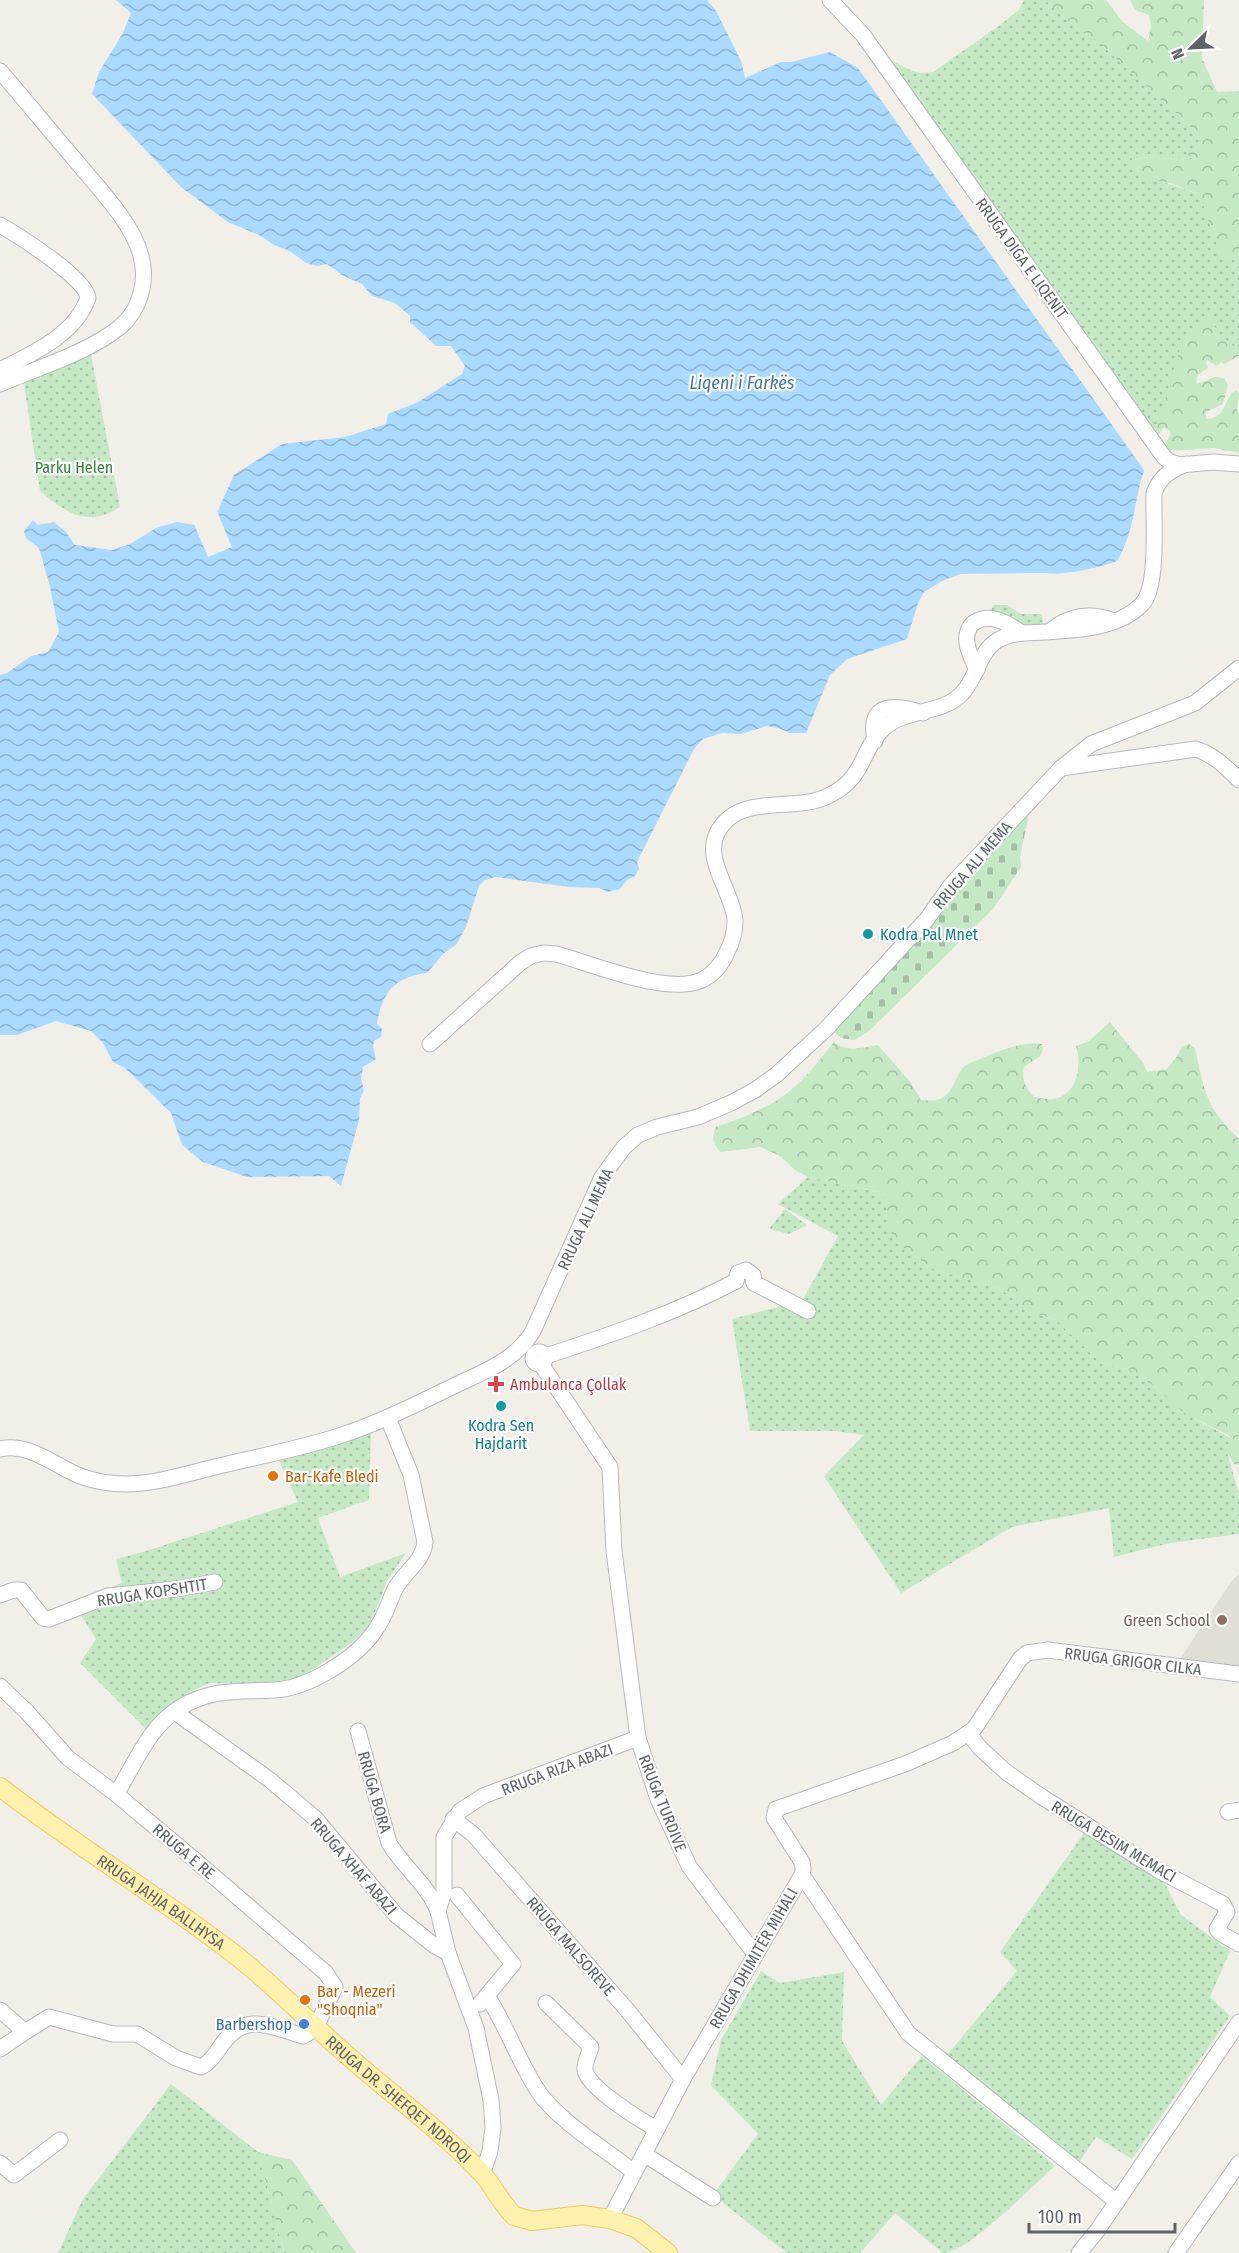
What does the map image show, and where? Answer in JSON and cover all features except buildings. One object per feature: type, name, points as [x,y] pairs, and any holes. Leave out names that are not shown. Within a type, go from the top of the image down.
[{"type":"main road","name":"RRUGA JAHJA BALLHYSA","points":[[0,1787],[51,1826],[232,1952],[317,2025]]},
{"type":"main road","name":"RRUGA DR. SHEFQET NDROQI","points":[[317,2025],[349,2057],[424,2119],[460,2159],[480,2171],[514,2216],[532,2221],[582,2215],[610,2219],[636,2228],[668,2253]]},
{"type":"street","name":"RRUGA DIGA E LIQENIT","points":[[830,0],[863,35],[1164,457],[1174,464],[1213,462],[1239,464]]},
{"type":"street","points":[[0,71],[102,193],[130,231],[141,255],[143,276],[139,302],[122,326],[87,347],[0,384]]},
{"type":"street","points":[[0,225],[46,255],[85,288],[88,298],[76,321],[64,332],[0,370]]},
{"type":"street","points":[[430,1044],[531,956],[543,953],[556,954],[669,985],[687,985],[702,980],[714,972],[730,947],[734,926],[730,902],[714,854],[717,836],[729,818],[750,808],[813,802],[828,797],[851,780],[875,741],[874,725],[883,709],[898,706],[923,713],[954,701],[965,690],[990,646],[998,640],[1022,633],[1050,631],[1075,617],[1094,616],[1113,621],[1134,612],[1150,592],[1153,572],[1154,493],[1164,476],[1186,464]]},
{"type":"street","points":[[977,670],[967,641],[967,633],[971,625],[985,617],[1007,623],[1022,633]]},
{"type":"street","name":"RRUGA ALI MEMA","points":[[0,1449],[15,1448],[36,1454],[60,1467],[95,1481],[126,1484],[178,1475],[339,1436],[388,1418],[489,1370],[507,1359],[536,1355],[533,1331],[602,1177],[624,1147],[638,1135],[657,1127],[698,1117],[747,1094],[792,1061],[826,1029],[927,919],[951,885],[1061,768],[1091,744],[1196,703],[1239,668]]},
{"type":"street","points":[[1061,768],[1196,749],[1216,759],[1239,780]]},
{"type":"street","points":[[638,1738],[614,1551],[610,1467],[536,1355],[626,1329],[707,1296],[736,1281],[738,1273],[746,1270],[753,1275],[754,1283],[808,1311]]},
{"type":"street","points":[[116,1794],[148,1740],[175,1712],[198,1698],[224,1691],[276,1690],[303,1685],[363,1646],[375,1632],[401,1578],[420,1558],[425,1542],[411,1475],[388,1418]]},
{"type":"street","name":"RRUGA KOPSHTIT","points":[[0,1595],[21,1590],[43,1618],[49,1619],[108,1596],[176,1589],[215,1582]]},
{"type":"street","name":"RRUGA GRIGOR CILKA","points":[[1027,1653],[1048,1650],[1239,1674]]},
{"type":"street","name":"RRUGA DHIMITËR MIHALI","points":[[610,2219],[683,2079],[802,1875],[801,1862],[774,1818],[776,1809],[929,1755],[968,1733],[979,1721],[1020,1659],[1027,1653]]},
{"type":"street","name":"RRUGA E RE","points":[[0,1686],[68,1758],[116,1794],[326,1973],[334,1983],[335,1992],[317,2025]]},
{"type":"street","name":"RRUGA XHAF ABAZI","points":[[175,1712],[270,1780],[316,1819],[396,1915],[435,1946],[448,1953]]},
{"type":"street","name":"RRUGA BORA","points":[[358,1731],[389,1843],[425,1888],[438,1911]]},
{"type":"street","name":"RRUGA BESIM MEMACI","points":[[968,1733],[980,1748],[1006,1772],[1042,1797],[1158,1870],[1223,1904],[1227,1912],[1217,1929],[1239,1944]]},
{"type":"street","name":"RRUGA RIZA ABAZI","points":[[453,1820],[466,1806],[483,1797],[638,1738]]},
{"type":"street","name":"RRUGA TURDIVE","points":[[638,1738],[658,1799],[689,1866],[755,1954]]},
{"type":"street","points":[[453,1820],[444,1836],[444,1892],[438,1911],[448,1953],[471,2014],[484,2062],[493,2128],[490,2151],[485,2166],[480,2171]]},
{"type":"street","name":"RRUGA MALSOREVE","points":[[453,1820],[473,1834],[628,2011],[683,2079]]},
{"type":"street","points":[[802,1875],[908,2033],[1117,2202]]},
{"type":"street","points":[[457,1895],[513,1964],[471,2014]]},
{"type":"street","points":[[487,1996],[514,2042],[538,2091],[547,2102],[558,2114],[634,2172]]},
{"type":"street","points":[[546,2003],[588,2042],[591,2048],[585,2068],[588,2077],[625,2110],[657,2129]]},
{"type":"street","points":[[0,2010],[25,2032],[0,2049]]},
{"type":"street","name":"RRUGA DR. SHEFQET NDROQI","points":[[25,2032],[49,2017],[113,2034],[137,2034],[177,2058],[201,2067],[214,2057],[229,2036],[246,2024],[254,2022],[303,2036],[310,2033],[317,2025]]},
{"type":"street","points":[[1079,2253],[1117,2202],[1239,2022]]},
{"type":"street","points":[[0,2163],[14,2175],[60,2140]]},
{"type":"street","points":[[644,2154],[713,2198]]},
{"type":"street","points":[[1176,2253],[1239,2163]]},
{"type":"shaded area","name":"Green School","points":[[1239,1573],[1239,1670],[1180,1659],[1231,1582]]},
{"type":"green space","points":[[1024,0],[1045,0],[1078,30],[1096,40],[1204,139],[1195,149],[1183,149],[1193,159],[1132,157],[1163,182],[1201,195],[1219,252],[1230,261],[1239,258],[1239,348],[1224,340],[1210,318],[1154,437],[879,54],[910,70],[920,73],[933,72],[1019,10]]},
{"type":"green space","points":[[1045,0],[1106,0],[1123,22],[1148,41],[1151,26],[1149,15],[1135,10],[1130,0],[1204,0],[1202,58],[1217,92],[1239,91],[1239,258],[1230,261],[1219,252],[1200,195],[1173,184],[1149,179],[1132,167],[1132,157],[1192,159],[1182,148],[1195,149],[1204,139],[1096,40],[1078,30]]},
{"type":"green space","points":[[1210,317],[1225,340],[1239,348],[1239,356],[1224,364],[1221,362],[1217,366],[1207,360],[1208,368],[1199,374],[1196,381],[1197,384],[1215,377],[1224,378],[1228,385],[1223,404],[1206,412],[1206,419],[1218,416],[1232,394],[1236,390],[1239,393],[1237,409],[1239,413],[1239,453],[1214,448],[1167,451],[1164,447],[1171,433],[1164,427],[1157,437],[1154,437],[1181,345]]},
{"type":"green space","name":"Parku Helen","points":[[90,349],[120,507],[108,513],[87,517],[68,511],[40,491],[23,377]]},
{"type":"green space","points":[[993,605],[1007,605],[1021,614],[1042,614],[1043,625],[1025,626],[991,611]]},
{"type":"green space","points":[[1029,814],[1020,857],[1021,867],[993,909],[869,1031],[854,1040],[841,1038],[834,1032],[957,889]]},
{"type":"green space","points":[[1110,1022],[1143,1063],[1147,1072],[1167,1069],[1182,1046],[1189,1044],[1195,1048],[1208,1098],[1219,1118],[1239,1139],[1239,1465],[1234,1464],[1227,1452],[1234,1440],[1228,1435],[1184,1413],[1157,1388],[1128,1369],[1101,1363],[1055,1319],[1029,1312],[1001,1289],[933,1269],[905,1249],[893,1236],[887,1224],[886,1203],[884,1196],[879,1192],[808,1177],[795,1170],[780,1156],[761,1147],[721,1152],[714,1141],[716,1127],[762,1109],[792,1089],[810,1072],[834,1042],[850,1048],[878,1045],[911,1083],[921,1100],[938,1100],[945,1096],[966,1065],[1013,1047],[1042,1044],[1043,1050],[1040,1056],[1024,1067],[1024,1080],[1034,1097],[1052,1099],[1068,1092],[1073,1085],[1078,1070],[1076,1046],[1089,1041]]},
{"type":"green space","points":[[808,1177],[878,1192],[884,1196],[887,1223],[905,1249],[933,1269],[1001,1289],[1029,1312],[1055,1319],[1101,1363],[1128,1369],[1157,1388],[1185,1413],[1234,1440],[1227,1452],[1239,1494],[1239,1534],[1170,1543],[1114,1557],[1109,1508],[1012,1527],[901,1593],[824,1476],[864,1435],[836,1431],[750,1431],[732,1319],[802,1301],[838,1236],[778,1204]]},
{"type":"green space","points":[[785,1209],[807,1225],[789,1234],[769,1229]]},
{"type":"green space","points":[[371,1433],[369,1500],[318,1518],[340,1577],[406,1553],[387,1581],[370,1625],[353,1642],[307,1673],[281,1684],[209,1683],[194,1690],[163,1711],[147,1730],[80,1663],[96,1639],[73,1602],[122,1583],[116,1559],[298,1502],[279,1461]]},
{"type":"green space","points":[[1084,1833],[1161,1876],[1181,1915],[1230,1951],[1210,1997],[1230,2016],[1132,2159],[1096,2137],[1079,2162],[947,2055],[1017,1971],[1000,1952]]},
{"type":"green space","points":[[761,1971],[780,1983],[844,1972],[842,2041],[881,2105],[922,2056],[1055,2166],[984,2230],[954,2250],[943,2253],[895,2213],[860,2253],[787,2253],[713,2195],[758,2134],[711,2085],[721,2040]]},
{"type":"green space","points":[[171,2084],[258,2152],[283,2248],[288,2253],[58,2253],[83,2199]]},
{"type":"green space","points":[[258,2152],[292,2160],[356,2253],[288,2253],[283,2248]]},
{"type":"water","name":"Liqeni i Farkës","points":[[116,0],[707,0],[716,11],[741,61],[745,78],[781,62],[791,62],[830,52],[858,68],[1144,470],[1127,540],[1117,561],[1072,572],[960,574],[942,581],[924,592],[918,603],[907,639],[847,659],[830,675],[806,733],[790,733],[767,726],[741,734],[722,733],[703,739],[694,749],[637,862],[639,869],[635,876],[627,880],[620,889],[608,892],[599,888],[569,887],[496,877],[485,880],[479,886],[466,927],[456,945],[443,954],[427,973],[398,982],[382,1003],[377,1024],[382,1029],[381,1037],[374,1041],[376,1059],[363,1067],[361,1079],[364,1090],[360,1098],[359,1120],[341,1186],[329,1176],[247,1177],[203,1162],[182,1145],[171,1113],[125,1068],[113,1062],[103,1043],[91,1031],[56,1021],[17,1035],[0,1035],[0,675],[7,673],[31,656],[48,652],[59,632],[39,548],[26,538],[24,531],[33,520],[38,525],[54,522],[66,532],[75,545],[112,550],[130,544],[158,527],[177,522],[200,526],[213,521],[234,475],[282,444],[345,437],[386,424],[388,414],[418,402],[462,374],[465,366],[451,346],[436,346],[410,322],[410,316],[395,303],[372,296],[362,284],[342,275],[327,264],[317,266],[306,263],[290,251],[228,222],[181,187],[92,94],[99,72],[123,33],[131,13]]},
{"type":"pier","points":[[216,509],[232,547],[208,557],[193,522],[200,523],[211,518]]},
{"type":"place","name":"Kodra Pal Mnet","points":[[868,934]]},
{"type":"place","name":"Ambulanca Çollak","points":[[496,1384]]},
{"type":"place","name":"Kodra Sen Hajdarit","points":[[501,1406]]},
{"type":"place","name":"Bar-Kafe Bledi","points":[[273,1476]]},
{"type":"place","name":"Green School","points":[[1222,1620]]},
{"type":"place","name":"Bar - Mezeri \"Shoqnia\"","points":[[305,2000]]},
{"type":"place","name":"Barbershop","points":[[304,2024]]}]
